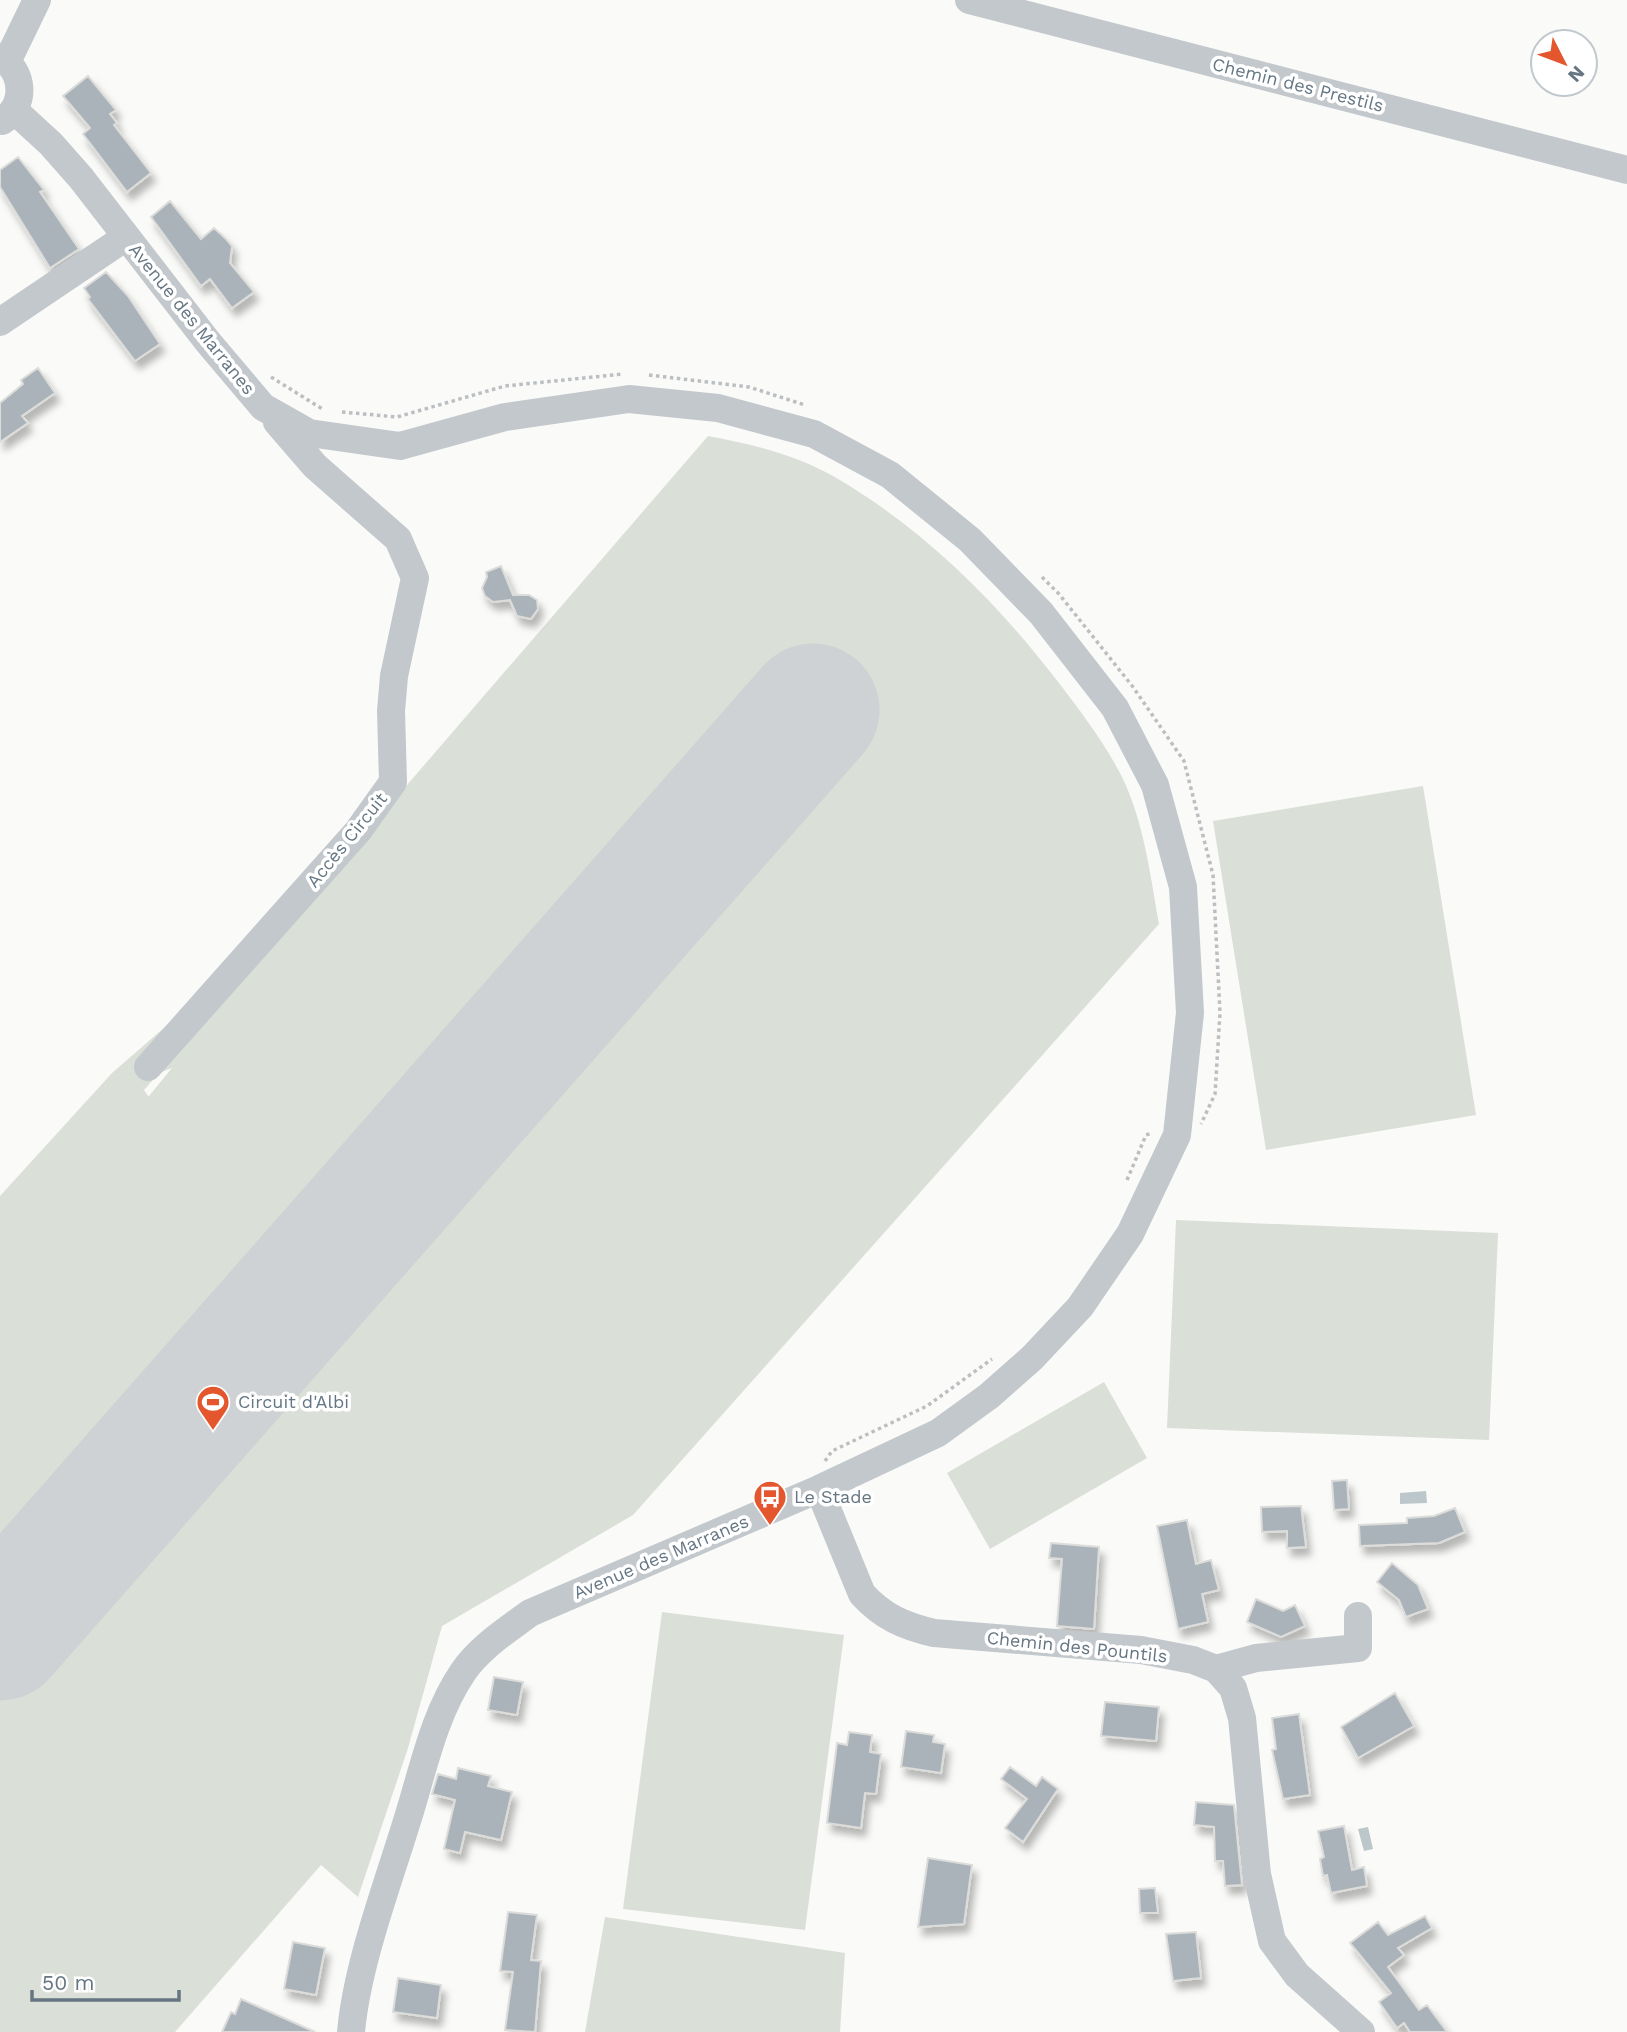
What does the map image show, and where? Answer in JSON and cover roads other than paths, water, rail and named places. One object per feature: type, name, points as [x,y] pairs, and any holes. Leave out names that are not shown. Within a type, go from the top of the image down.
[{"type":"street","points":[[7,116],[19,98],[20,84],[4,60],[37,0]]},
{"type":"street","name":"Chemin des Prestils","points":[[969,0],[1627,170]]},
{"type":"street","name":"Avenue des Marranes","points":[[7,116],[59,152],[208,342],[263,407],[309,433],[400,446],[505,417],[629,399],[718,408],[814,434],[890,475],[970,540],[1041,613],[1115,708],[1155,785],[1183,887],[1190,1013],[1178,1128],[1130,1234],[1080,1307],[1032,1358],[989,1396],[938,1433],[826,1486],[530,1613],[493,1641],[465,1669],[444,1703],[397,1852],[353,2006],[351,2032]]},
{"type":"street","points":[[0,322],[126,237]]},
{"type":"street","name":"Accès Circuit","points":[[148,1067],[358,831],[393,782],[391,711],[394,676],[415,578],[398,539],[315,466],[263,407]]},
{"type":"street","name":"Chemin des Pountils","points":[[826,1486],[874,1607],[902,1626],[924,1631],[1141,1650],[1193,1660],[1216,1670]]},
{"type":"street","points":[[1358,1616],[1358,1648],[1256,1658],[1216,1670],[1233,1688],[1242,1718],[1257,1874],[1272,1941],[1297,1975],[1361,2032]]},
{"type":"place","name":"Circuit d'Albi","points":[[213,1432]]},
{"type":"place","name":"Le Stade","points":[[770,1527]]}]
